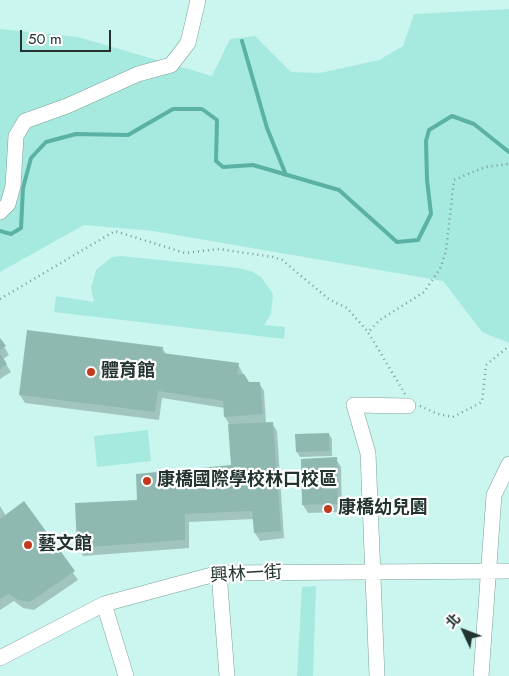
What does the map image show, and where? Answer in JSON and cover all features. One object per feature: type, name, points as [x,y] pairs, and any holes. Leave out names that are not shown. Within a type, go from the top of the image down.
[{"type":"street","points":[[0,212],[8,204],[13,186],[16,136],[25,121],[67,106],[138,74],[170,65],[188,43],[198,0]]},
{"type":"street","points":[[377,676],[368,453],[354,405],[408,406]]},
{"type":"street","points":[[481,676],[494,495],[509,464]]},
{"type":"street","name":"興林一街","points":[[0,658],[104,604],[219,572],[509,571]]},
{"type":"street","points":[[219,572],[227,676]]},
{"type":"street","points":[[104,604],[126,676]]},
{"type":"path","points":[[368,332],[380,320],[424,292],[440,269],[446,250],[454,180],[485,167],[509,164]]},
{"type":"path","points":[[0,299],[115,231],[186,253],[219,250],[273,257],[282,260],[330,300],[347,308],[368,332],[397,378],[406,396],[408,406],[418,405],[438,414],[453,417],[482,402],[486,365],[509,346]]},
{"type":"green space","points":[[509,9],[509,343],[482,332],[443,281],[153,231],[84,225],[0,272],[0,29],[78,37],[212,76],[230,39],[255,36],[291,72],[320,73],[379,60],[403,46],[414,14]]},
{"type":"green space","points":[[121,256],[239,268],[253,272],[262,278],[273,294],[271,314],[264,325],[285,327],[284,339],[54,312],[56,296],[94,302],[91,288],[96,270],[112,257]]},
{"type":"green space","points":[[148,430],[151,461],[97,467],[94,436]]},
{"type":"green space","points":[[316,586],[313,676],[297,676],[302,587]]},
{"type":"building","name":"體育館","points":[[27,330],[163,347],[162,353],[239,363],[237,374],[244,374],[249,382],[260,382],[263,414],[224,417],[223,401],[158,391],[155,412],[19,395]]},
{"type":"building","points":[[0,338],[6,346],[0,350]]},
{"type":"building","points":[[0,353],[7,364],[0,369]]},
{"type":"building","points":[[273,422],[281,531],[254,533],[252,511],[185,514],[185,540],[77,548],[75,503],[137,500],[136,474],[231,465],[228,424]]},
{"type":"building","points":[[329,433],[330,451],[296,452],[295,434]]},
{"type":"building","points":[[337,457],[338,504],[302,505],[301,459]]},
{"type":"building","name":"藝文館","points":[[24,501],[75,571],[30,602],[18,600],[9,594],[0,599],[0,519]]},
{"type":"waterway","points":[[242,41],[267,128],[286,175]]},
{"type":"waterway","points":[[0,231],[11,234],[21,228],[23,188],[31,158],[46,142],[76,134],[128,135],[173,109],[202,109],[217,120],[216,161],[223,167],[253,165],[339,190],[397,242],[418,240],[431,214],[427,180],[426,141],[429,130],[452,116],[474,124],[509,152]]},
{"type":"place","name":"體育館","points":[[91,372]]},
{"type":"place","name":"康橋國際學校林口校區","points":[[147,481]]},
{"type":"place","name":"康橋幼兒園","points":[[328,509]]},
{"type":"place","name":"藝文館","points":[[28,545]]}]
